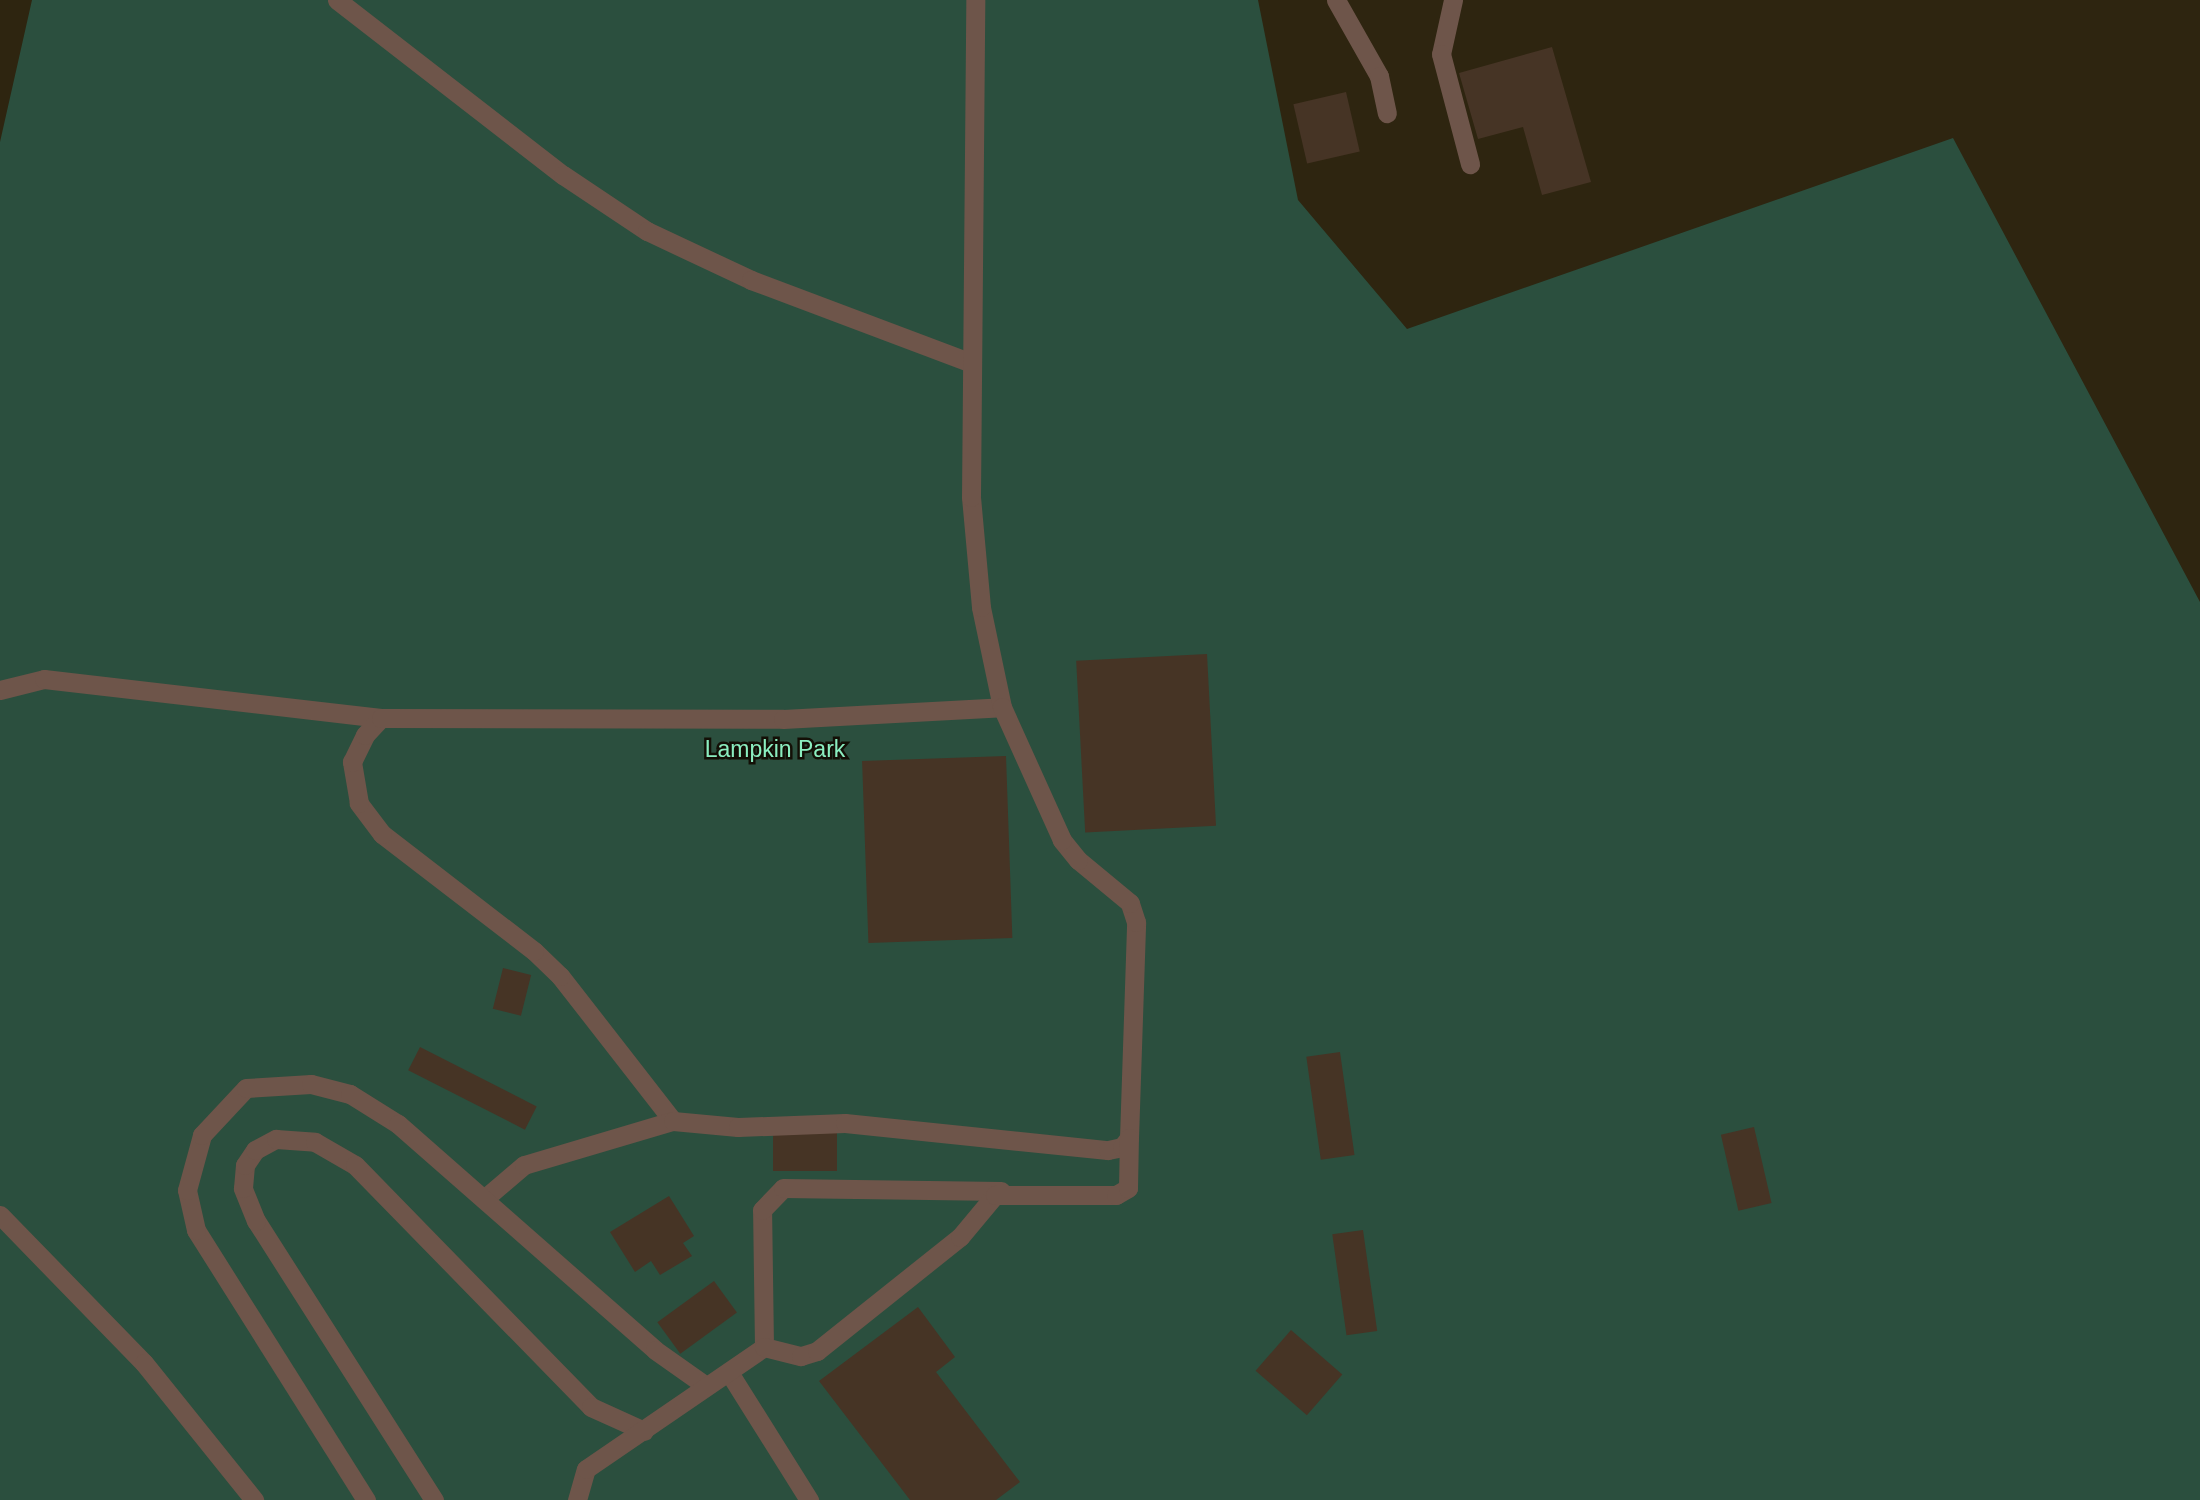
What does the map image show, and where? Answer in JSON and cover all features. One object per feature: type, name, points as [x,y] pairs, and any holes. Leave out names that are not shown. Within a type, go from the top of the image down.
[{"type":"lane","points":[[337,0],[583,190],[647,231],[751,280],[972,363]]},
{"type":"lane","points":[[764,1347],[762,1210],[783,1188],[1116,1195],[1128,1188],[1136,922],[1130,903],[1078,860],[1062,840],[1002,707],[981,607],[974,543],[972,363],[975,0]]},
{"type":"lane","points":[[1336,0],[1379,76],[1387,113]]},
{"type":"lane","points":[[1453,0],[1441,54],[1470,163]]},
{"type":"lane","points":[[0,690],[44,679],[382,718],[783,719],[1002,707]]},
{"type":"lane","points":[[382,718],[365,735],[352,762],[354,790],[369,819],[407,856],[551,967],[673,1121]]},
{"type":"lane","points":[[366,1500],[197,1230],[187,1190],[202,1135],[246,1088],[311,1084],[350,1094],[398,1124],[655,1349],[706,1386]]},
{"type":"lane","points":[[484,1199],[524,1165],[673,1121],[738,1127],[845,1123],[908,1127],[1108,1150],[1122,1147],[1129,1138]]},
{"type":"lane","points":[[434,1500],[256,1221],[243,1188],[245,1165],[255,1150],[276,1139],[315,1142],[355,1165],[591,1407],[644,1431]]},
{"type":"lane","points":[[764,1347],[801,1356],[817,1351],[960,1237],[984,1203],[1006,1191]]},
{"type":"lane","points":[[0,1215],[144,1363],[254,1500]]},
{"type":"lane","points":[[576,1500],[586,1469],[706,1386],[730,1374],[764,1347]]},
{"type":"lane","points":[[730,1374],[810,1500]]},
{"type":"green space","name":"Lampkin Park","points":[[32,0],[1258,0],[1298,200],[1407,329],[1953,138],[2200,602],[2200,1500],[0,1500],[0,142]]},
{"type":"building","points":[[1552,47],[1591,182],[1542,195],[1523,127],[1478,139],[1459,73]]},
{"type":"building","points":[[1346,92],[1360,151],[1307,164],[1293,104]]},
{"type":"building","points":[[1207,654],[1216,826],[1085,833],[1076,661]]},
{"type":"building","points":[[1006,756],[1012,938],[868,943],[862,761]]},
{"type":"building","points":[[503,968],[531,975],[521,1016],[493,1009]]},
{"type":"building","points":[[420,1047],[537,1106],[525,1130],[408,1070]]},
{"type":"building","points":[[1340,1052],[1354,1155],[1321,1160],[1306,1057]]},
{"type":"building","points":[[1754,1127],[1772,1203],[1738,1211],[1721,1135]]},
{"type":"building","points":[[773,1133],[837,1133],[837,1171],[773,1171]]},
{"type":"building","points":[[669,1196],[694,1236],[683,1243],[692,1256],[660,1275],[651,1261],[635,1272],[610,1232]]},
{"type":"building","points":[[1363,1230],[1377,1331],[1346,1335],[1332,1234]]},
{"type":"building","points":[[714,1281],[737,1313],[680,1354],[657,1322]]},
{"type":"building","points":[[918,1307],[955,1357],[936,1372],[1020,1482],[996,1500],[910,1500],[819,1381]]},
{"type":"building","points":[[1291,1330],[1342,1375],[1307,1415],[1256,1371]]}]
